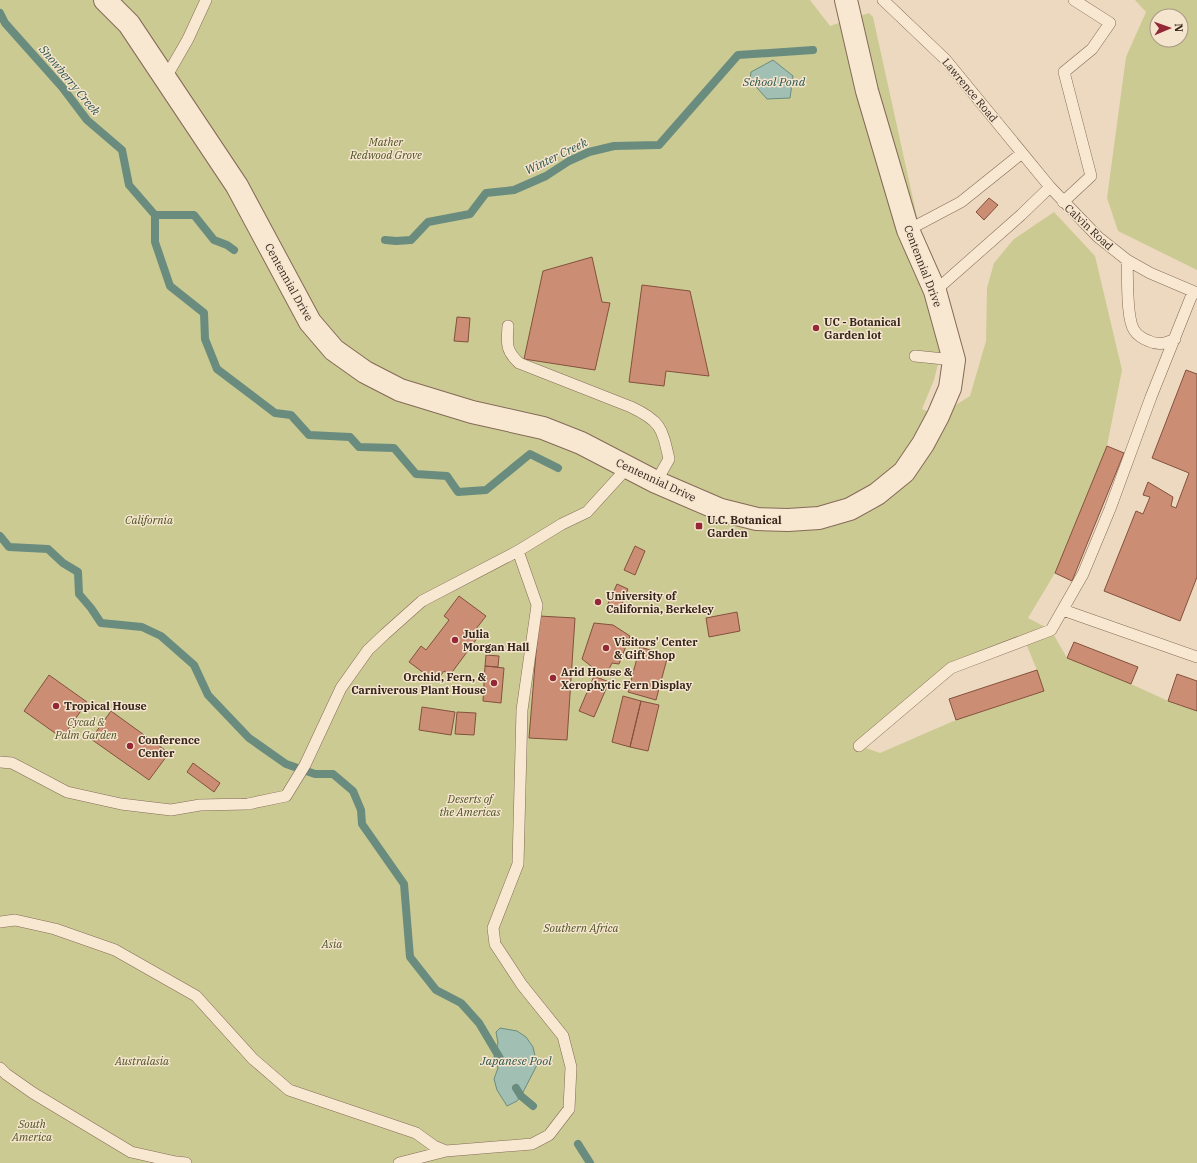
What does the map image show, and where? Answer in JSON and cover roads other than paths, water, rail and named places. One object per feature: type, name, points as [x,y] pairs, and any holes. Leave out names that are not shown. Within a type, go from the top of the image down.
[{"type":"street","name":"Centennial Drive","points":[[105,0],[129,24],[238,186],[310,322],[334,350],[365,372],[400,390],[472,412],[543,428],[581,443],[656,482],[722,510],[757,518],[788,520],[819,518],[850,509],[878,494],[904,472],[924,444],[938,416],[950,388],[954,360],[935,291],[908,230],[867,91],[846,0]]},
{"type":"lane","points":[[165,79],[188,39],[206,0]]},
{"type":"lane","name":"Lawrence Road","points":[[883,0],[945,59],[1050,187]]},
{"type":"lane","points":[[1063,202],[1091,176],[1064,72],[1092,49],[1110,23],[1074,0]]},
{"type":"lane","points":[[908,230],[961,202],[1022,152]]},
{"type":"lane","points":[[935,291],[1021,215],[1050,187]]},
{"type":"lane","name":"Calvin Road","points":[[1050,187],[1098,237],[1127,260],[1150,274],[1195,292]]},
{"type":"lane","points":[[1127,260],[1129,313],[1133,329],[1142,338],[1153,343],[1164,344],[1175,339]]},
{"type":"lane","points":[[860,746],[951,668],[1051,630],[1083,574],[1110,509],[1151,397],[1195,292]]},
{"type":"lane","points":[[508,326],[507,344],[510,355],[519,363],[631,407],[642,412],[659,425],[664,437],[669,458],[656,482]]},
{"type":"lane","points":[[914,356],[954,360]]},
{"type":"lane","points":[[0,762],[12,763],[67,792],[121,804],[171,810],[200,805],[248,804],[286,796],[305,765],[326,723],[341,688],[368,650],[422,601],[518,551],[562,524],[587,512],[628,468]]},
{"type":"lane","points":[[399,1163],[446,1151],[532,1144],[549,1135],[570,1109],[571,1067],[563,1036],[522,985],[495,944],[493,928],[518,864],[522,710],[537,604],[518,551]]},
{"type":"lane","points":[[1063,610],[1197,657]]},
{"type":"lane","points":[[0,922],[15,920],[55,929],[115,950],[196,996],[253,1059],[289,1090],[416,1133],[434,1146],[446,1151]]},
{"type":"lane","points":[[0,1068],[33,1093],[130,1152],[186,1163]]},
{"type":"water","name":"School Pond","points":[[773,60],[793,76],[790,98],[767,99],[750,80],[751,72]]},
{"type":"water","name":"Japanese Pool","points":[[500,1028],[517,1031],[526,1037],[533,1047],[537,1065],[521,1096],[517,1101],[507,1106],[497,1090],[494,1079],[498,1068],[494,1057],[498,1043],[496,1032]]},
{"type":"waterway","name":"Snowberry Creek","points":[[0,13],[5,23],[62,87],[87,120],[122,150],[129,185],[155,215],[155,242],[170,286],[204,313],[205,339],[217,369],[275,413],[291,415],[309,435],[350,437],[359,447],[394,448],[416,474],[447,476],[458,492],[486,490],[530,454],[558,468]]},
{"type":"waterway","name":"Winter Creek","points":[[385,240],[411,240],[428,222],[470,214],[486,193],[514,190],[546,176],[569,161],[589,152],[614,146],[659,145],[738,55],[813,50]]},
{"type":"waterway","name":"Winter Creek","points":[[155,215],[194,215],[214,240],[227,245],[234,250]]},
{"type":"waterway","points":[[0,536],[9,547],[48,549],[63,563],[78,572],[79,594],[101,623],[142,627],[161,636],[194,665],[208,695],[249,738],[286,764],[315,774],[333,774],[353,791],[361,810],[362,824],[404,884],[410,957],[436,990],[461,1003],[479,1023],[501,1060]]},
{"type":"waterway","points":[[516,1088],[521,1096],[533,1106]]},
{"type":"waterway","points":[[578,1144],[590,1163]]},
{"type":"place","name":"UC - Botanical Garden lot","points":[[816,328]]},
{"type":"place","name":"U.C. Botanical Garden","points":[[699,526]]},
{"type":"place","name":"University of California, Berkeley","points":[[598,602]]},
{"type":"place","name":"Julia Morgan Hall","points":[[455,640]]},
{"type":"place","name":"Visitors' Center & Gift Shop","points":[[606,648]]},
{"type":"place","name":"Arid House & Xerophytic Fern Display","points":[[553,678]]},
{"type":"place","name":"Orchid, Fern, & Carniverous Plant House","points":[[494,683]]},
{"type":"place","name":"Tropical House","points":[[56,706]]},
{"type":"place","name":"Conference Center","points":[[130,746]]},
{"type":"park label","name":"Mather Redwood Grove","points":[[386,148]]},
{"type":"park label","name":"California","points":[[149,520]]},
{"type":"park label","name":"Cycad & Palm Garden","points":[[86,728]]},
{"type":"park label","name":"Deserts of the Americas","points":[[470,805]]},
{"type":"park label","name":"Southern Africa","points":[[581,928]]},
{"type":"park label","name":"Asia","points":[[332,944]]},
{"type":"park label","name":"Australasia","points":[[142,1061]]},
{"type":"park label","name":"South America","points":[[32,1130]]}]
